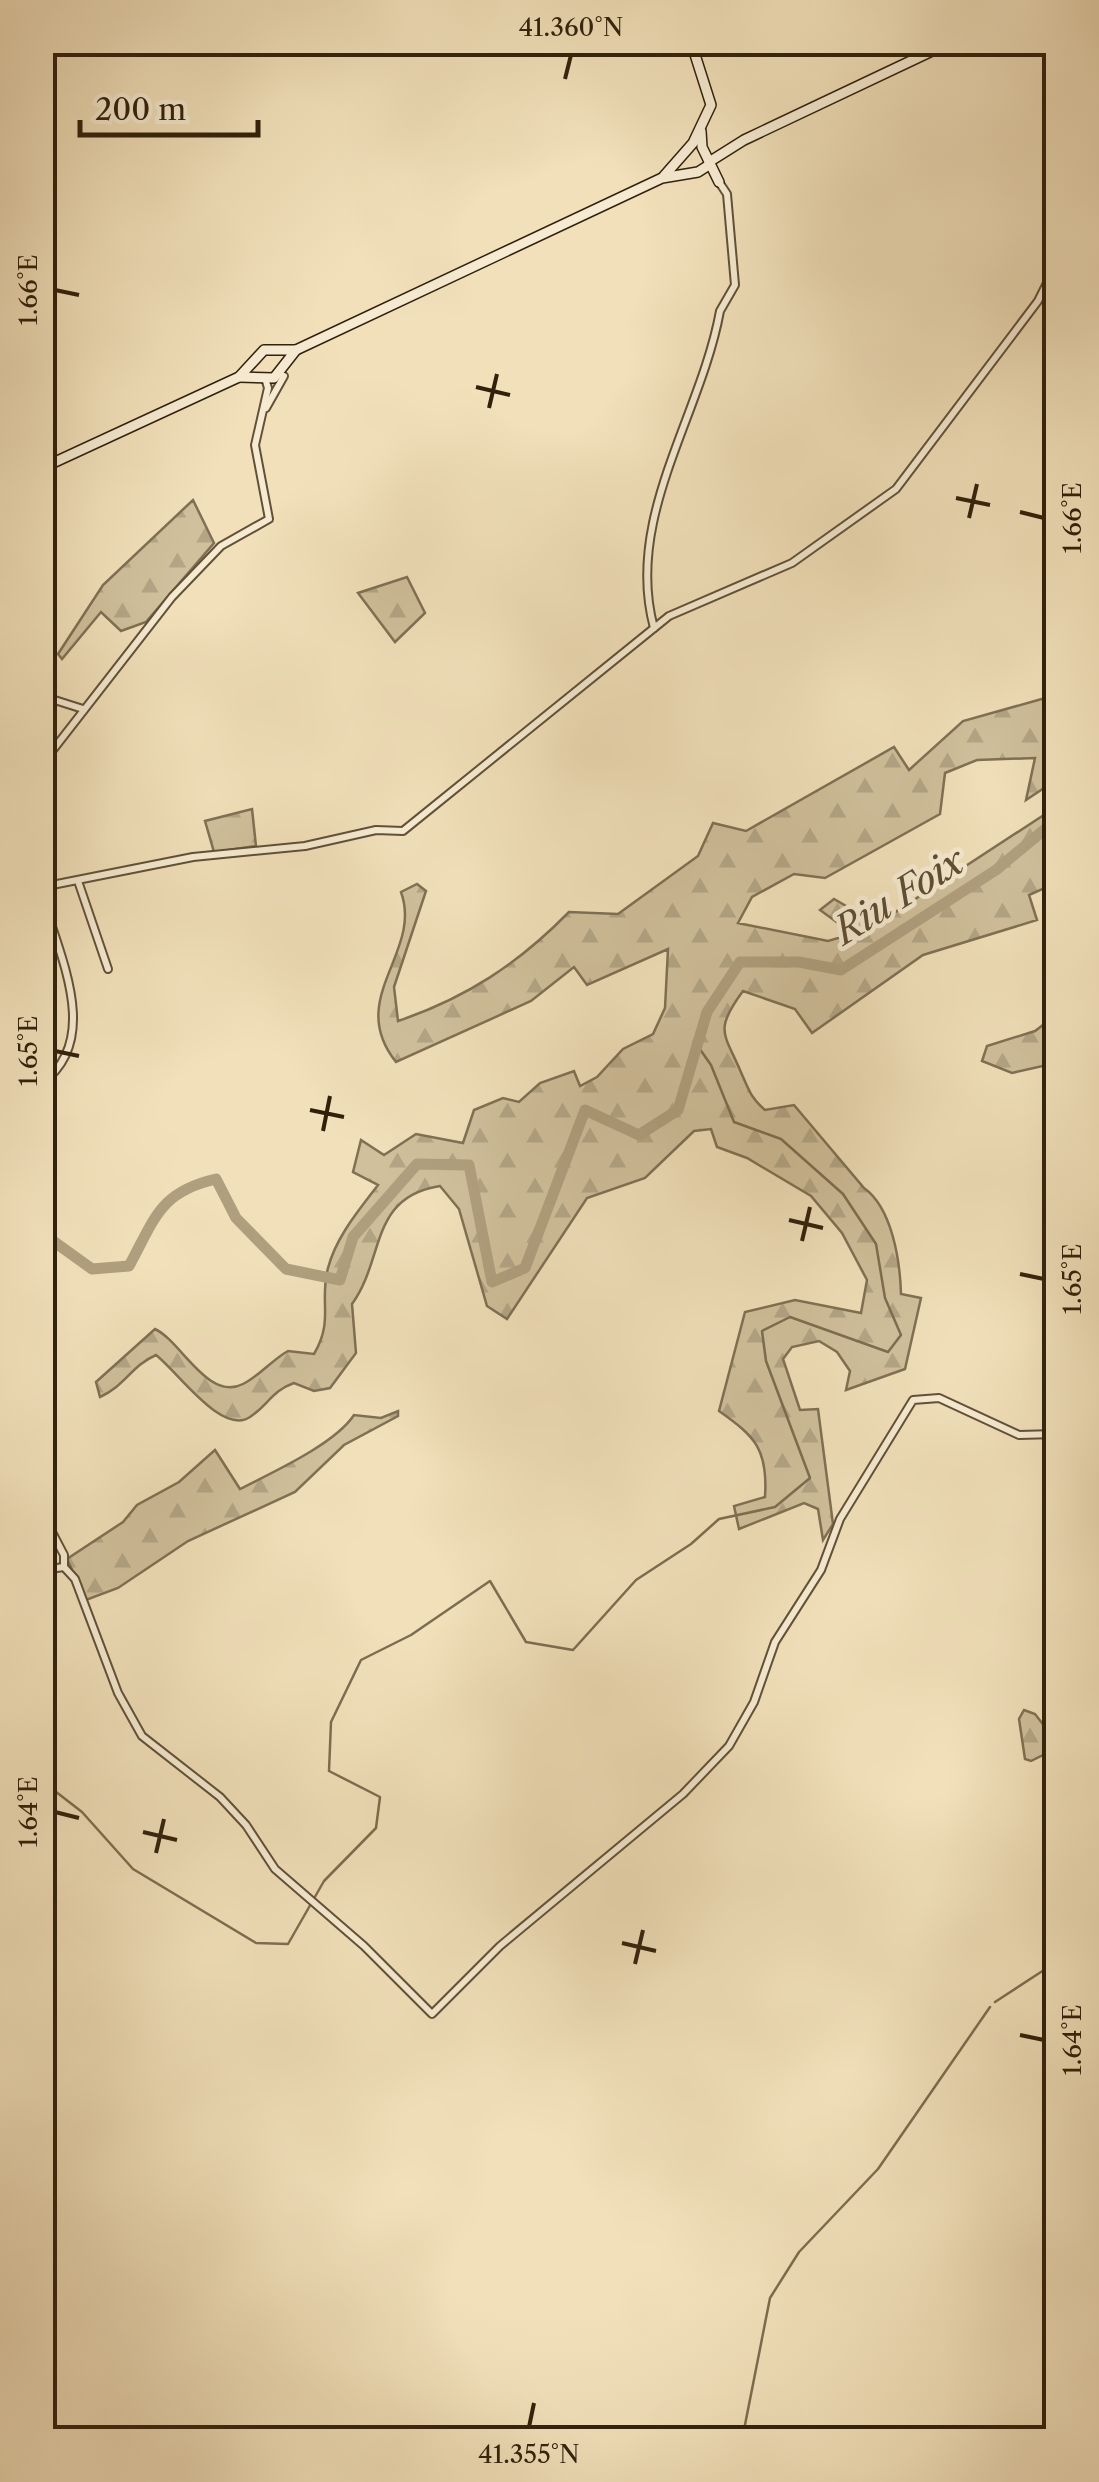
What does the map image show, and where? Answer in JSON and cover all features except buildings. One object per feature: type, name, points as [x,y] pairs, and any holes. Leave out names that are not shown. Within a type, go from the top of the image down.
[{"type":"main road","points":[[662,178],[687,152],[711,100],[691,42]]},
{"type":"main road","points":[[239,377],[264,350],[296,350],[662,178],[695,172],[738,143],[951,42]]},
{"type":"main road","points":[[700,129],[709,163],[719,182]]},
{"type":"main road","points":[[687,152],[738,143]]},
{"type":"main road","points":[[687,152],[684,164],[719,182]]},
{"type":"main road","points":[[42,468],[239,377],[278,375],[296,350]]},
{"type":"main road","points":[[278,352],[284,370]]},
{"type":"main road","points":[[255,358],[262,377]]},
{"type":"street","points":[[654,628],[646,585],[650,537],[720,311],[735,285],[727,194],[719,182]]},
{"type":"street","points":[[42,887],[193,857],[304,846],[376,830],[403,831],[678,611],[792,563],[896,490],[1038,301],[1052,272],[1056,250]]},
{"type":"street","points":[[260,417],[284,370]]},
{"type":"street","points":[[42,764],[208,558],[269,519],[255,446],[268,388],[262,377]]},
{"type":"street","points":[[42,696],[83,709]]},
{"type":"street","points":[[78,881],[108,969]]},
{"type":"street","points":[[42,895],[76,1017],[66,1058],[42,1084]]},
{"type":"street","points":[[42,1513],[64,1555],[64,1567],[74,1580],[118,1692],[142,1736],[220,1796],[276,1868],[364,1946],[432,2014],[500,1946],[654,1818],[721,1756],[749,1713],[775,1642],[820,1570],[840,1519],[913,1400],[939,1398],[1019,1435],[1056,1434]]},
{"type":"street","points":[[42,1570],[64,1567]]},
{"type":"green space","points":[[193,500],[214,543],[146,622],[121,631],[101,612],[62,659],[58,654],[103,585]]},
{"type":"green space","points":[[407,577],[425,613],[395,642],[358,593]]},
{"type":"green space","points":[[1056,695],[1056,780],[1026,800],[1035,758],[977,760],[945,773],[940,814],[825,878],[794,874],[752,897],[738,923],[828,941],[842,937],[838,923],[820,910],[834,899],[877,924],[1056,807],[1056,883],[1029,895],[1037,920],[923,955],[812,1033],[795,1009],[743,991],[725,1023],[730,1048],[756,1101],[765,1110],[794,1105],[874,1197],[893,1236],[901,1294],[921,1298],[905,1369],[846,1390],[850,1371],[837,1352],[819,1341],[792,1347],[783,1359],[800,1410],[818,1409],[833,1524],[823,1540],[818,1509],[804,1503],[739,1529],[734,1506],[765,1497],[764,1467],[751,1437],[719,1411],[745,1312],[795,1300],[861,1313],[867,1280],[842,1233],[811,1196],[747,1158],[717,1147],[711,1129],[694,1131],[645,1178],[587,1198],[507,1319],[487,1306],[459,1209],[440,1186],[417,1192],[390,1216],[352,1304],[356,1353],[330,1388],[314,1391],[294,1383],[250,1417],[227,1418],[201,1400],[156,1355],[100,1397],[96,1382],[155,1329],[207,1378],[230,1387],[249,1381],[288,1351],[314,1354],[325,1321],[326,1280],[332,1257],[349,1224],[378,1185],[353,1172],[361,1140],[384,1155],[416,1134],[463,1143],[474,1110],[503,1098],[519,1102],[540,1083],[574,1071],[580,1086],[597,1077],[623,1049],[653,1034],[665,1008],[668,949],[587,985],[574,967],[531,1001],[396,1062],[382,1039],[378,1017],[381,996],[402,935],[405,914],[401,892],[417,884],[426,891],[394,987],[398,1021],[446,1002],[490,977],[530,948],[569,912],[618,914],[698,856],[713,823],[746,831],[894,747],[909,770],[963,721]]},
{"type":"green space","points":[[252,809],[256,846],[214,852],[205,821]]},
{"type":"green space","points":[[1056,1015],[1056,1063],[1012,1073],[982,1061],[987,1046],[1035,1031]]},
{"type":"green space","points":[[398,1411],[398,1416],[344,1445],[295,1492],[188,1541],[118,1588],[86,1600],[67,1559],[123,1522],[137,1505],[179,1482],[215,1450],[240,1489],[318,1447],[354,1415],[381,1418]]},
{"type":"green space","points":[[1024,1710],[1035,1714],[1056,1741],[1049,1752],[1031,1761],[1025,1759],[1019,1719]]},
{"type":"waterway","name":"Riu Foix","points":[[42,1233],[92,1269],[129,1266],[153,1221],[170,1200],[182,1191],[216,1179],[236,1218],[286,1269],[340,1280],[353,1237],[417,1164],[469,1165],[492,1282],[525,1268],[585,1110],[639,1135],[678,1110],[707,1012],[740,962],[799,962],[841,970],[996,870],[1056,820]]},
{"type":"waterway","points":[[42,1781],[82,1812],[133,1869],[256,1943],[288,1944],[324,1881],[376,1828],[380,1797],[329,1771],[331,1722],[361,1660],[411,1635],[490,1581],[526,1642],[573,1650],[636,1580],[691,1544],[719,1519],[775,1507],[810,1478],[766,1361],[762,1331],[790,1317],[888,1352],[901,1335],[885,1298],[876,1244],[843,1194],[781,1139],[734,1122],[711,1065],[697,1045]]},
{"type":"waterway","points":[[995,2002],[1044,1970],[1056,1953]]},
{"type":"waterway","points":[[742,2440],[770,2298],[799,2252],[878,2169],[990,2007]]}]
